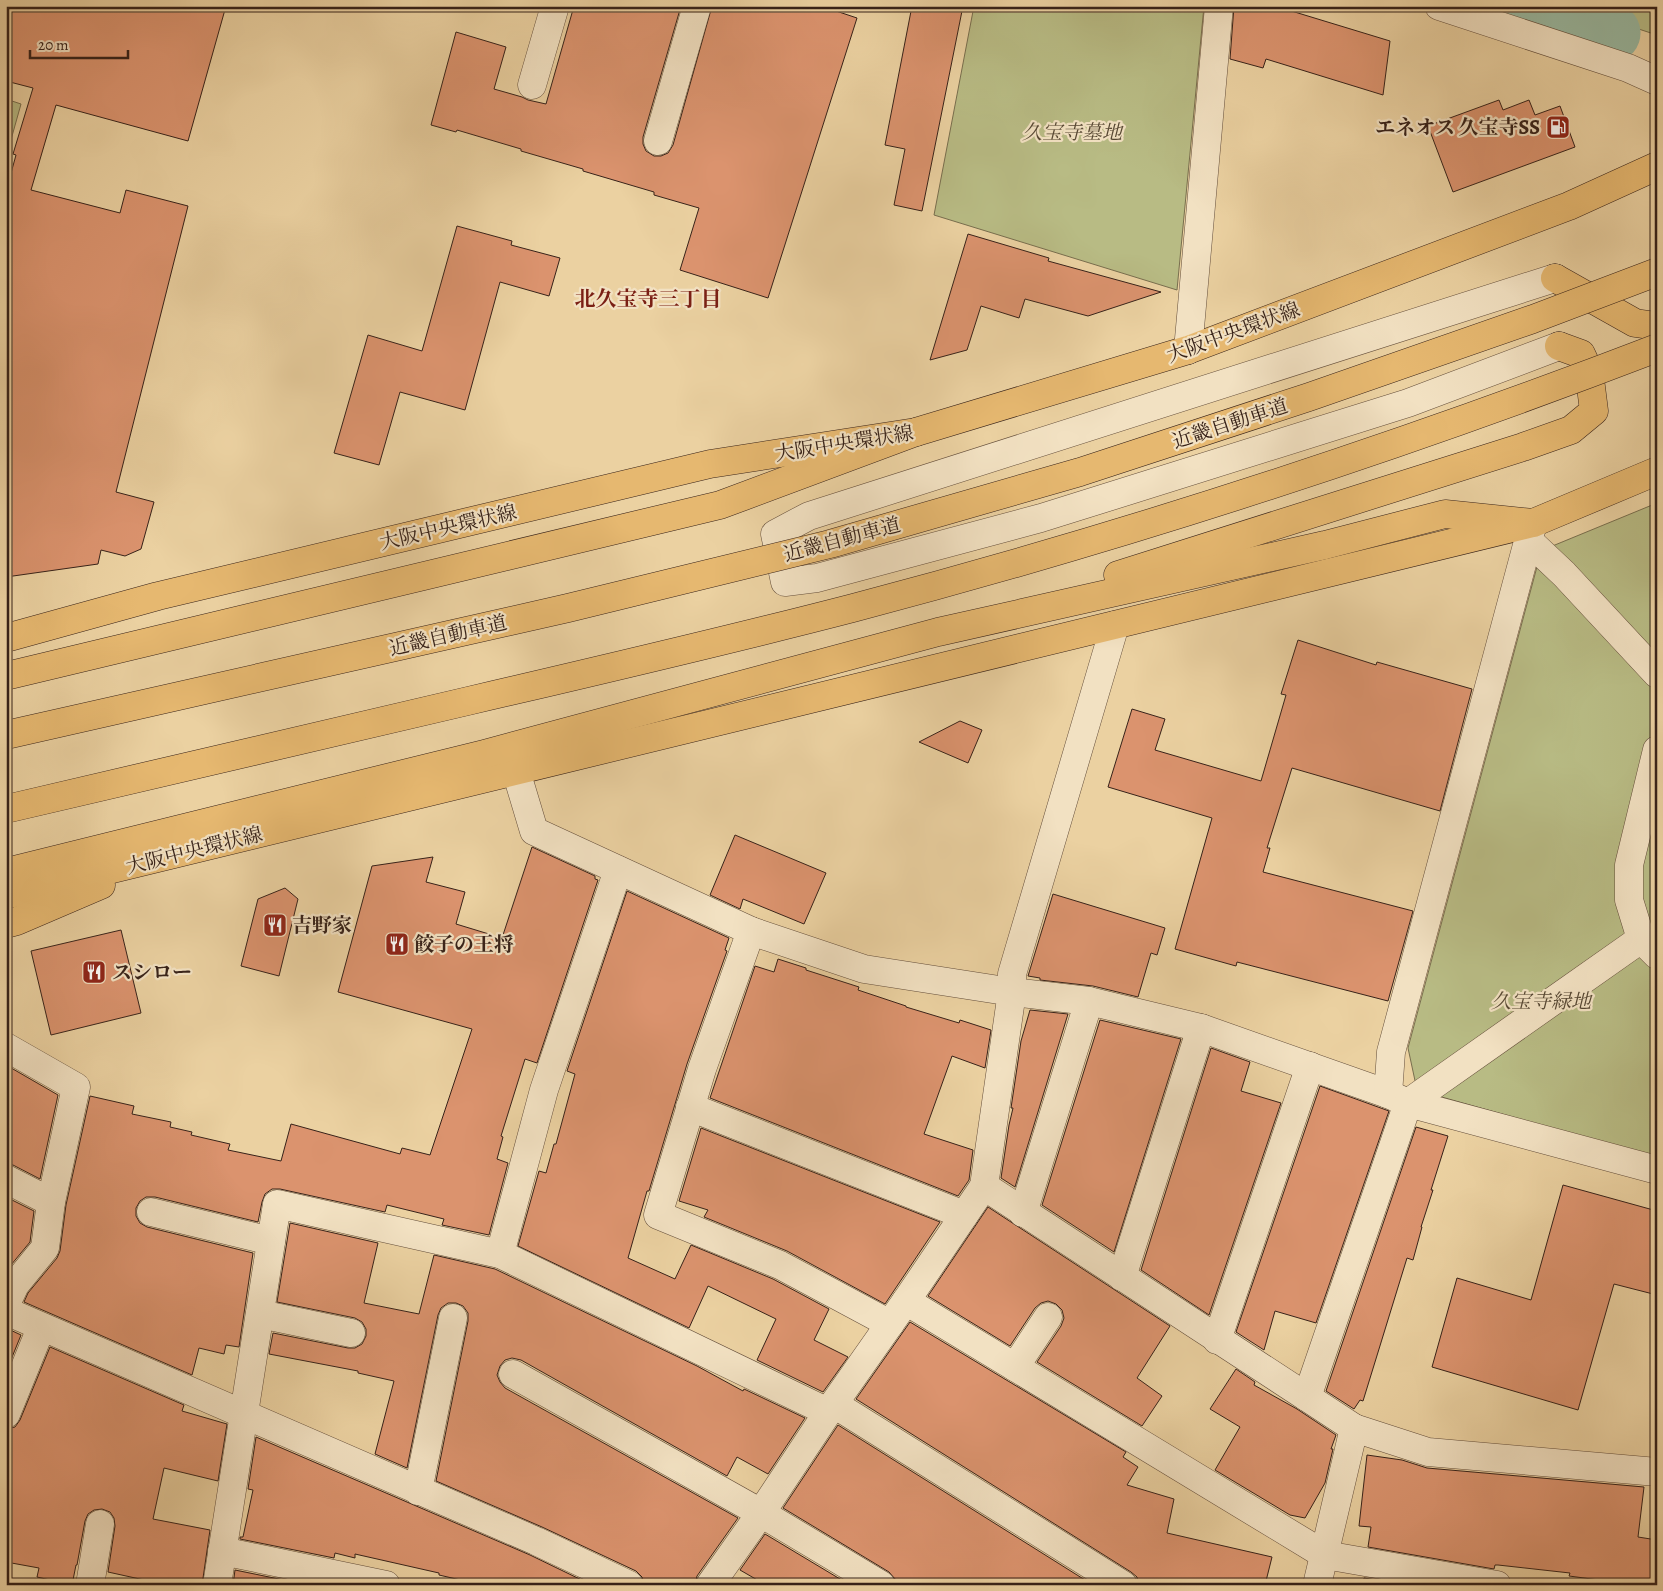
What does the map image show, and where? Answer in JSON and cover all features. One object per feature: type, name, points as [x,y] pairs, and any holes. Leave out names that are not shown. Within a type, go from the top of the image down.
[{"type":"main road","name":"大阪中央環状線","points":[[6,638],[158,596],[710,464],[916,432],[1188,350],[1569,206],[1657,166]]},
{"type":"main road","name":"近畿自動車道","points":[[6,734],[568,608],[830,544],[1080,472],[1282,406],[1533,319],[1657,272]]},
{"type":"main road","points":[[1555,278],[1635,323],[1657,326]]},
{"type":"main road","points":[[938,632],[1514,450],[1571,430],[1594,411],[1589,371],[1581,354],[1559,346]]},
{"type":"main road","points":[[6,809],[589,673],[853,608],[1101,539],[1327,467],[1555,387],[1657,348]]},
{"type":"main road","points":[[6,676],[720,505],[916,432]]},
{"type":"main road","name":"大阪中央環状線","points":[[6,895],[1114,624],[1531,532],[1657,470]]},
{"type":"main road","points":[[6,872],[484,754],[938,632],[1325,545],[1445,514],[1531,532]]},
{"type":"main road","points":[[6,627],[158,596]]},
{"type":"main road","points":[[6,924],[177,854]]},
{"type":"street","points":[[532,85],[555,6]]},
{"type":"street","points":[[658,141],[697,6]]},
{"type":"street","points":[[1188,350],[1219,6]]},
{"type":"street","points":[[1439,6],[1628,68],[1657,81]]},
{"type":"street","points":[[1555,278],[809,516],[776,534],[785,582],[817,578],[1041,518],[1408,403],[1559,346]]},
{"type":"street","points":[[1531,532],[1564,574],[1657,674]]},
{"type":"street","points":[[1307,1397],[1398,1099],[1392,1052],[1531,532]]},
{"type":"street","points":[[710,1585],[984,1186],[1012,992],[1012,974],[1114,624]]},
{"type":"street","points":[[1398,1099],[1649,947],[1629,900],[1629,865],[1657,750]]},
{"type":"street","points":[[516,771],[534,831],[751,931],[864,969],[1089,1002],[1201,1028],[1398,1099],[1657,1170]]},
{"type":"street","points":[[500,1254],[544,1090],[618,870]]},
{"type":"street","points":[[751,931],[702,1069],[658,1215],[780,1265],[890,1324]]},
{"type":"street","points":[[1024,1212],[1089,1002]]},
{"type":"street","points":[[1122,1277],[1201,1028]]},
{"type":"street","points":[[6,1047],[76,1087],[51,1202],[45,1248],[14,1284],[6,1304]]},
{"type":"street","points":[[1218,1340],[1310,1066]]},
{"type":"street","points":[[690,1107],[964,1215]]},
{"type":"street","points":[[6,1179],[51,1202]]},
{"type":"street","points":[[984,1186],[1354,1428],[1428,1452],[1657,1472]]},
{"type":"street","points":[[217,1585],[277,1204],[500,1254],[831,1408],[1123,1585]]},
{"type":"street","points":[[151,1212],[271,1241]]},
{"type":"street","points":[[906,1301],[1325,1555],[1497,1585]]},
{"type":"street","points":[[6,1311],[41,1328],[536,1541],[629,1585]]},
{"type":"street","points":[[260,1314],[351,1333]]},
{"type":"street","points":[[1015,1367],[1048,1317]]},
{"type":"street","points":[[418,1491],[453,1318]]},
{"type":"street","points":[[6,1414],[41,1328]]},
{"type":"street","points":[[513,1374],[761,1513],[881,1585]]},
{"type":"street","points":[[1317,1585],[1354,1428]]},
{"type":"street","points":[[90,1585],[100,1524]]},
{"type":"street","points":[[222,1551],[386,1585]]},
{"type":"green space","name":"久宝寺墓地","points":[[974,6],[1204,6],[1177,290],[934,215]]},
{"type":"green space","points":[[1568,6],[1657,6],[1657,35]]},
{"type":"green space","points":[[6,99],[21,104],[7,154],[6,153]]},
{"type":"green space","name":"久宝寺緑地","points":[[1657,503],[1657,1158],[1417,1090],[1408,1048],[1538,563],[1550,547]]},
{"type":"building","points":[[6,6],[226,6],[188,141],[56,105],[31,190],[120,213],[126,190],[188,206],[116,492],[154,502],[141,549],[125,556],[101,550],[98,564],[6,577],[6,183],[8,184],[16,155],[13,154],[33,88],[6,81]]},
{"type":"building","points":[[574,6],[681,6],[643,137],[646,151],[654,156],[668,153],[673,145],[712,6],[821,6],[857,18],[768,298],[680,270],[699,208],[654,195],[654,192],[583,171],[583,169],[521,151],[521,149],[457,130],[456,132],[431,125],[456,32],[506,47],[494,89],[546,104]]},
{"type":"building","points":[[912,6],[963,6],[922,211],[894,205],[905,149],[885,145]]},
{"type":"building","points":[[1234,6],[1275,6],[1390,41],[1383,95],[1266,59],[1263,68],[1230,59]]},
{"type":"building","points":[[1499,100],[1503,110],[1529,100],[1535,115],[1560,106],[1575,147],[1453,192],[1428,126]]},
{"type":"building","points":[[457,226],[512,241],[511,245],[560,258],[549,296],[500,282],[465,410],[400,392],[379,465],[334,453],[368,335],[422,351]]},
{"type":"building","points":[[968,234],[1049,258],[1048,261],[1161,292],[1088,316],[1025,299],[1019,318],[981,306],[967,350],[930,360]]},
{"type":"building","points":[[1298,640],[1376,665],[1377,662],[1472,689],[1440,811],[1292,768],[1267,848],[1270,848],[1263,872],[1413,911],[1388,1001],[1237,962],[1236,966],[1175,949],[1212,818],[1108,787],[1132,709],[1165,719],[1155,750],[1261,781],[1286,695],[1281,694]]},
{"type":"building","points":[[960,721],[982,730],[968,763],[919,742]]},
{"type":"building","points":[[735,835],[826,873],[804,924],[743,899],[740,909],[710,895]]},
{"type":"building","points":[[532,847],[595,876],[595,879],[598,880],[537,1063],[525,1059],[501,1136],[503,1137],[497,1159],[508,1163],[489,1235],[442,1225],[444,1219],[387,1205],[385,1212],[280,1189],[272,1189],[265,1194],[258,1222],[155,1197],[146,1197],[140,1201],[136,1208],[136,1216],[140,1223],[147,1227],[253,1253],[239,1347],[226,1345],[224,1354],[199,1348],[192,1375],[24,1302],[28,1293],[57,1258],[60,1251],[66,1205],[90,1096],[134,1106],[132,1114],[171,1122],[170,1127],[192,1132],[191,1135],[230,1144],[228,1150],[281,1161],[291,1124],[400,1154],[402,1148],[430,1155],[472,1029],[338,992],[372,866],[433,857],[426,882],[465,892],[456,924],[502,938]]},
{"type":"building","points":[[285,888],[298,899],[279,976],[241,966],[258,899]]},
{"type":"building","points":[[627,891],[729,938],[725,950],[727,951],[687,1064],[628,1258],[675,1279],[691,1245],[773,1279],[829,1309],[814,1340],[848,1357],[823,1392],[757,1360],[776,1319],[708,1286],[689,1328],[518,1246],[539,1171],[546,1173],[554,1144],[556,1144],[575,1074],[567,1071]]},
{"type":"building","points":[[1053,894],[1165,928],[1157,955],[1151,953],[1138,997],[1093,986],[1040,980],[1040,978],[1028,976]]},
{"type":"building","points":[[121,930],[141,1013],[51,1035],[31,951]]},
{"type":"building","points":[[778,959],[859,987],[858,990],[906,1007],[959,1023],[960,1020],[991,1030],[985,1068],[952,1056],[924,1134],[973,1150],[969,1180],[958,1196],[710,1098],[755,966],[774,972]]},
{"type":"building","points":[[1030,1010],[1068,1014],[1015,1187],[1001,1178],[1013,1108],[1011,1108],[1021,1041]]},
{"type":"building","points":[[1100,1020],[1181,1039],[1114,1252],[1042,1205]]},
{"type":"building","points":[[1211,1048],[1250,1062],[1241,1091],[1281,1103],[1209,1315],[1141,1270]]},
{"type":"building","points":[[6,1065],[58,1095],[40,1179],[13,1165],[6,1164]]},
{"type":"building","points":[[1320,1086],[1389,1111],[1316,1323],[1275,1311],[1264,1350],[1236,1332]]},
{"type":"building","points":[[1416,1127],[1448,1136],[1431,1190],[1433,1190],[1413,1260],[1407,1258],[1363,1401],[1360,1400],[1354,1409],[1326,1391]]},
{"type":"building","points":[[701,1128],[940,1222],[885,1304],[787,1251],[704,1217],[708,1210],[679,1201]]},
{"type":"building","points":[[1563,1185],[1657,1211],[1657,1295],[1614,1284],[1578,1410],[1432,1367],[1457,1278],[1531,1300]]},
{"type":"building","points":[[6,1197],[34,1211],[30,1242],[6,1271]]},
{"type":"building","points":[[988,1207],[1170,1326],[1137,1378],[1162,1396],[1142,1426],[1037,1362],[1061,1326],[1064,1318],[1062,1310],[1056,1304],[1048,1301],[1041,1303],[1035,1308],[1010,1346],[928,1296]]},
{"type":"building","points":[[290,1223],[378,1243],[364,1303],[419,1314],[434,1255],[495,1269],[697,1366],[743,1391],[744,1389],[805,1418],[768,1474],[737,1457],[727,1476],[521,1360],[512,1358],[505,1360],[500,1366],[497,1375],[505,1388],[738,1518],[697,1576],[695,1585],[644,1585],[642,1577],[636,1571],[542,1527],[436,1481],[468,1321],[468,1313],[463,1306],[456,1303],[448,1303],[441,1308],[438,1315],[407,1468],[375,1454],[394,1381],[358,1373],[358,1371],[269,1354],[273,1333],[348,1348],[355,1348],[362,1344],[366,1336],[366,1329],[362,1322],[355,1318],[277,1302]]},
{"type":"building","points":[[910,1322],[1126,1452],[1123,1457],[1138,1467],[1127,1485],[1174,1499],[1167,1533],[1272,1557],[1265,1585],[1138,1585],[1137,1577],[1131,1572],[856,1399]]},
{"type":"building","points":[[6,1328],[21,1335],[6,1372]]},
{"type":"building","points":[[50,1347],[184,1405],[182,1411],[227,1424],[218,1481],[164,1468],[153,1519],[210,1530],[202,1585],[167,1585],[108,1572],[115,1526],[114,1518],[110,1512],[102,1509],[94,1510],[88,1514],[85,1521],[72,1585],[37,1577],[39,1568],[6,1562],[6,1429],[15,1427],[20,1420]]},
{"type":"building","points":[[1236,1369],[1255,1382],[1254,1385],[1297,1409],[1336,1435],[1331,1449],[1333,1449],[1325,1483],[1305,1518],[1290,1515],[1215,1470],[1240,1427],[1210,1409]]},
{"type":"building","points":[[838,1425],[1093,1585],[905,1585],[895,1579],[889,1572],[783,1508]]},
{"type":"building","points":[[256,1437],[530,1555],[592,1585],[482,1585],[355,1554],[355,1558],[335,1553],[334,1558],[240,1539],[240,1537],[243,1537],[253,1490],[248,1489]]},
{"type":"building","points":[[1367,1455],[1402,1460],[1427,1468],[1644,1487],[1638,1537],[1657,1540],[1657,1585],[1614,1582],[1569,1576],[1570,1573],[1498,1565],[1495,1565],[1494,1569],[1368,1547],[1371,1527],[1359,1526]]},
{"type":"building","points":[[765,1534],[850,1585],[766,1585],[740,1570]]},
{"type":"building","points":[[235,1570],[308,1585],[233,1585]]},
{"type":"building","points":[[1364,1578],[1405,1585],[1363,1585]]},
{"type":"waterway","points":[[1528,6],[1611,33]]},
{"type":"place","name":"エネオス 久宝寺SS","points":[[1558,127]]},
{"type":"place","name":"吉野家","points":[[275,925]]},
{"type":"place","name":"餃子の王将","points":[[397,944]]},
{"type":"place","name":"スシロー","points":[[94,972]]},
{"type":"district","name":"北久宝寺三丁目","points":[[648,299]]}]
